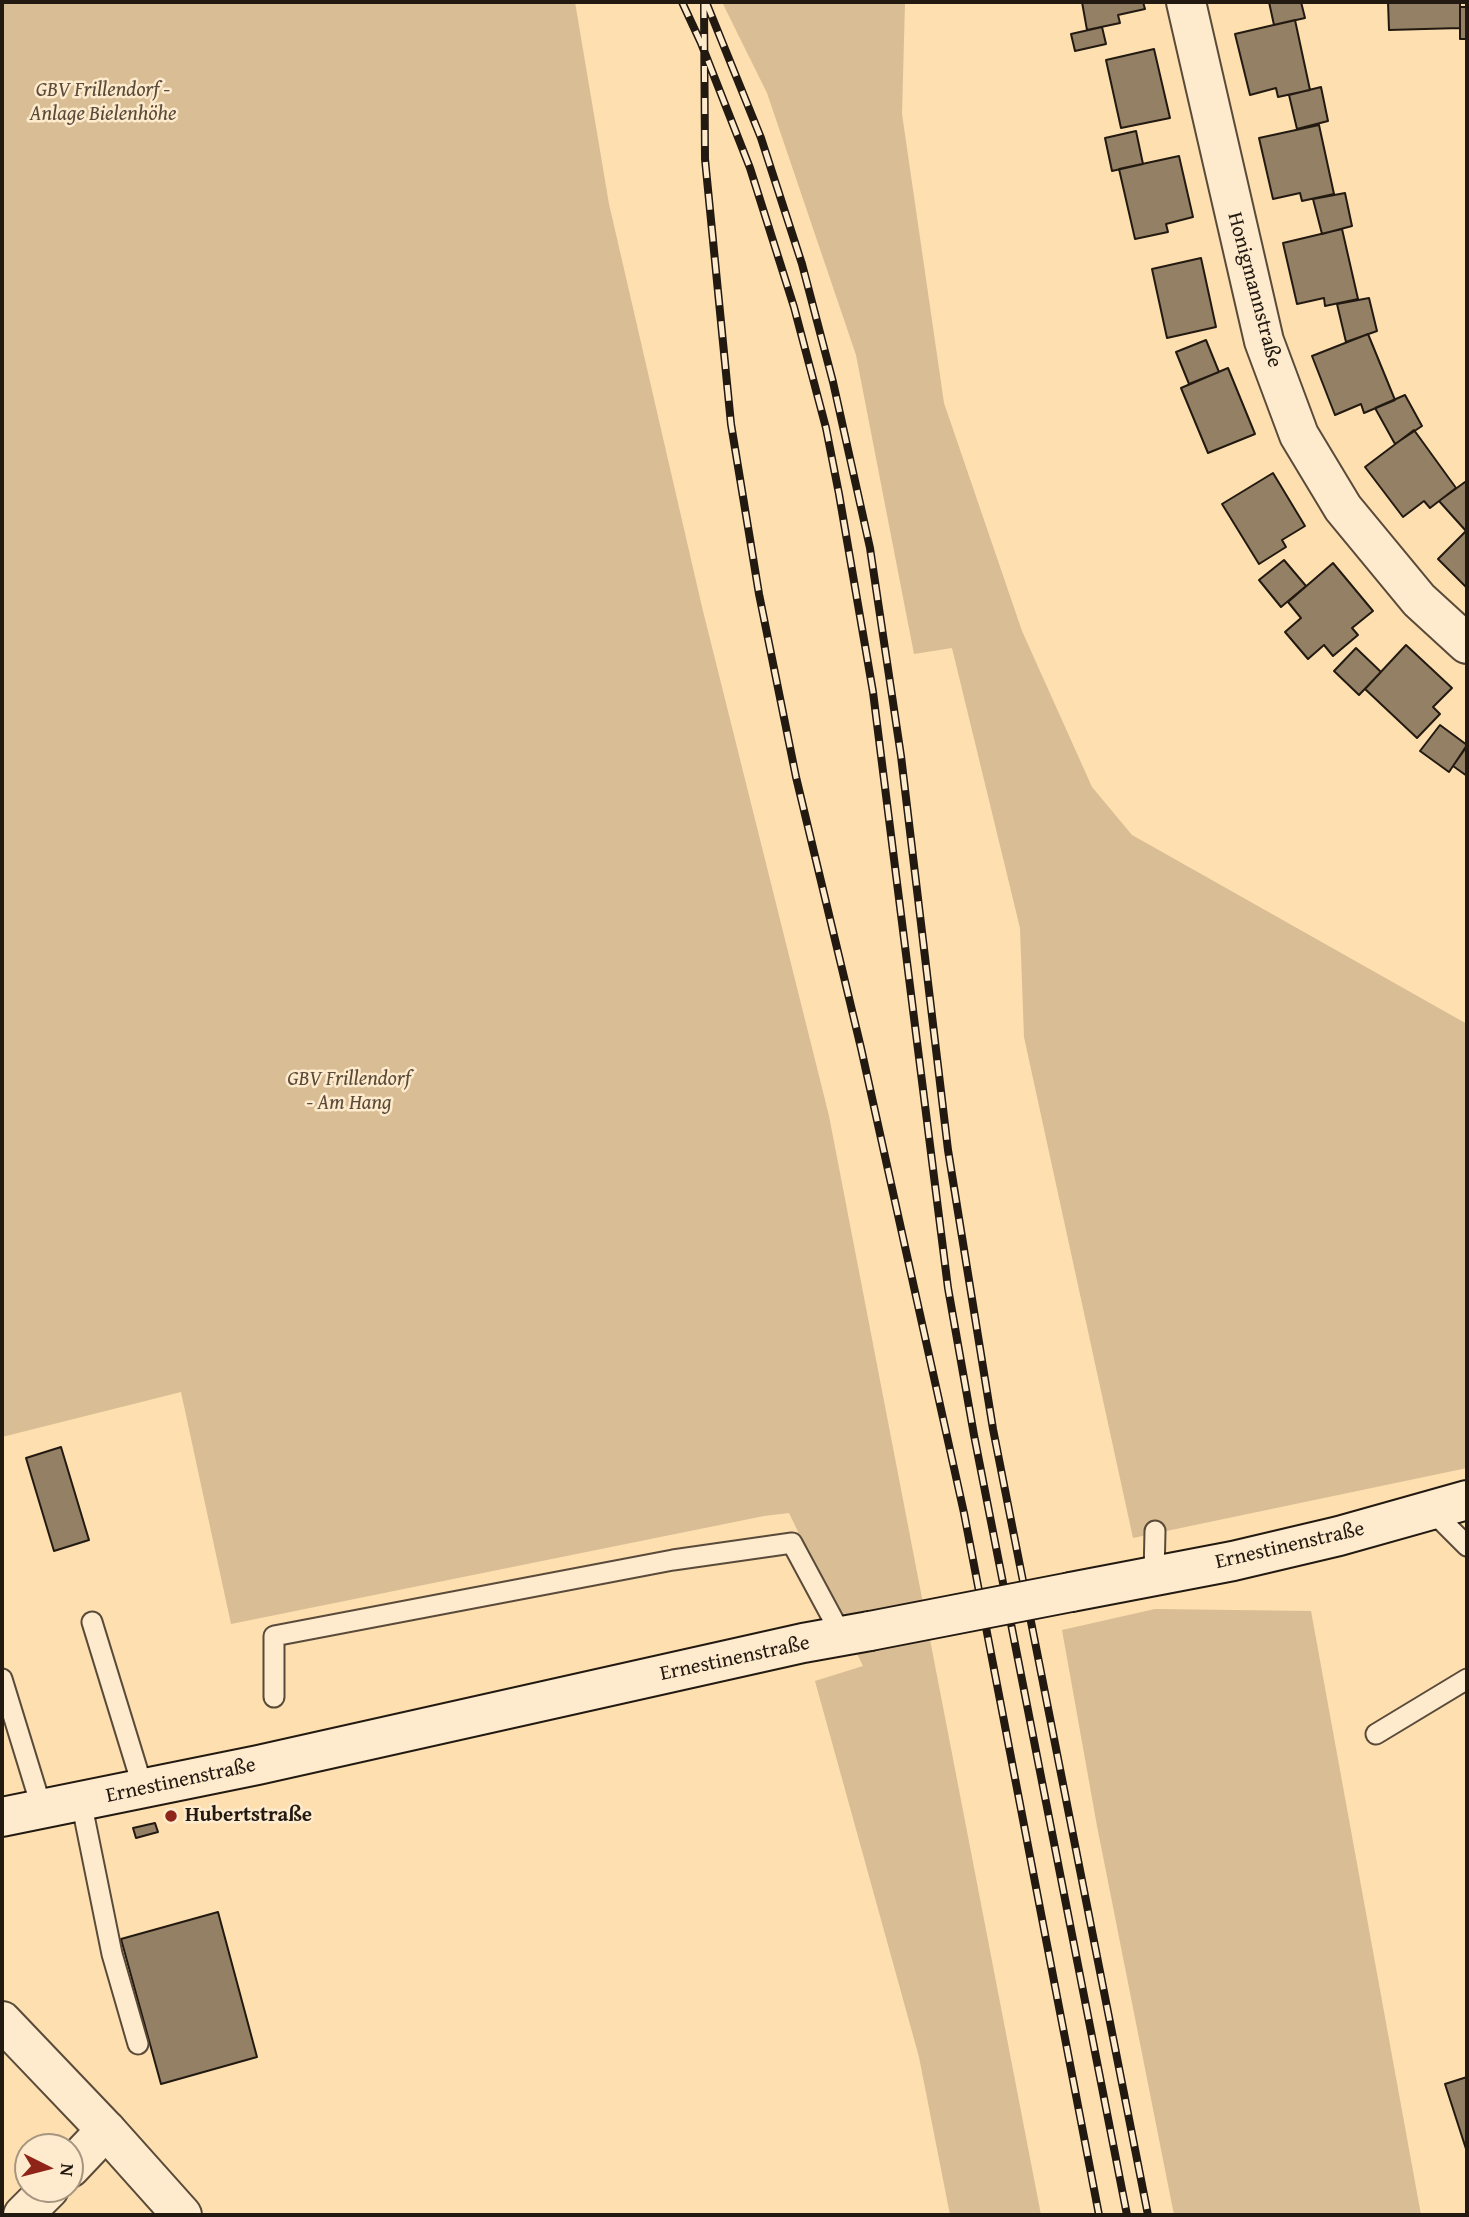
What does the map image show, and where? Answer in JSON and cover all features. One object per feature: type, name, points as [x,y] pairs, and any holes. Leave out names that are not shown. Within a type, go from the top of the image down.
[{"type":"main road","name":"Honigmannstraße","points":[[1186,2],[1264,341],[1299,435],[1343,508],[1419,600],[1467,644]]},
{"type":"main road","name":"Ernestinenstraße","points":[[15,1816],[258,1765],[789,1646],[1233,1561],[1339,1536],[1449,1505]]},
{"type":"main road","points":[[2,2021],[106,2130],[182,2215]]},
{"type":"main road","points":[[84,2153],[106,2130]]},
{"type":"lane","points":[[1449,1505],[1467,1546]]},
{"type":"lane","points":[[1154,1531],[1154,1576]]},
{"type":"lane","points":[[274,1697],[274,1636],[662,1562],[792,1543],[856,1634]]},
{"type":"lane","points":[[92,1622],[143,1788]]},
{"type":"lane","points":[[2,1679],[15,1816]]},
{"type":"lane","points":[[1376,1734],[1467,1679]]},
{"type":"lane","points":[[81,1801],[112,1954],[138,2044]]},
{"type":"green space","points":[[2,2],[575,2],[609,204],[702,607],[829,1116],[1041,2215],[950,2215],[919,2057],[815,1681],[863,1666],[789,1513],[231,1624],[181,1392],[2,1437]]},
{"type":"green space","points":[[722,2],[905,2],[902,114],[944,403],[1022,631],[1092,787],[1132,835],[1467,1024],[1467,1468],[1133,1538],[1024,1037],[1020,928],[952,648],[914,654],[856,355],[767,93]]},
{"type":"green space","points":[[1155,1609],[1311,1611],[1421,2215],[1174,2215],[1097,1826],[1062,1630]]},
{"type":"building","points":[[1082,2],[1143,2],[1145,9],[1118,15],[1120,23],[1087,30]]},
{"type":"building","points":[[1269,2],[1301,2],[1305,18],[1274,25]]},
{"type":"building","points":[[1388,2],[1460,2],[1460,28],[1389,30]]},
{"type":"building","points":[[1460,7],[1467,7],[1467,39],[1460,39]]},
{"type":"building","points":[[1295,20],[1310,90],[1278,97],[1276,88],[1250,95],[1235,34]]},
{"type":"building","points":[[1102,27],[1106,44],[1075,51],[1071,34]]},
{"type":"building","points":[[1154,49],[1170,118],[1121,128],[1106,60]]},
{"type":"building","points":[[1321,87],[1328,121],[1297,129],[1289,95]]},
{"type":"building","points":[[1319,125],[1334,194],[1302,201],[1300,193],[1273,199],[1259,138]]},
{"type":"building","points":[[1136,131],[1143,164],[1112,171],[1105,138]]},
{"type":"building","points":[[1179,156],[1193,217],[1166,224],[1168,232],[1135,239],[1119,169]]},
{"type":"building","points":[[1345,193],[1352,226],[1322,234],[1313,199]]},
{"type":"building","points":[[1342,229],[1358,299],[1325,306],[1324,298],[1297,304],[1283,243]]},
{"type":"building","points":[[1201,258],[1216,327],[1167,338],[1152,269]]},
{"type":"building","points":[[1369,298],[1377,331],[1346,342],[1337,304]]},
{"type":"building","points":[[1368,334],[1395,400],[1364,413],[1361,404],[1335,415],[1312,356]]},
{"type":"building","points":[[1206,340],[1219,372],[1189,384],[1176,352]]},
{"type":"building","points":[[1228,368],[1255,434],[1208,453],[1181,388]]},
{"type":"building","points":[[1405,395],[1422,426],[1395,444],[1375,408]]},
{"type":"building","points":[[1414,430],[1456,488],[1430,508],[1424,501],[1403,517],[1365,467]]},
{"type":"building","points":[[1273,473],[1305,526],[1282,540],[1286,547],[1259,564],[1222,504]]},
{"type":"building","points":[[1465,482],[1467,484],[1466,531],[1439,501]]},
{"type":"building","points":[[1467,530],[1467,588],[1438,559]]},
{"type":"building","points":[[1284,560],[1306,586],[1281,607],[1259,580]]},
{"type":"building","points":[[1333,563],[1373,611],[1352,628],[1358,635],[1333,656],[1324,645],[1308,659],[1285,632],[1301,618],[1288,602]]},
{"type":"building","points":[[1406,645],[1452,688],[1433,707],[1440,714],[1417,738],[1365,689]]},
{"type":"building","points":[[1356,648],[1381,672],[1359,695],[1334,671]]},
{"type":"building","points":[[1440,725],[1467,745],[1449,772],[1420,751]]},
{"type":"building","points":[[1467,746],[1467,776],[1453,766]]},
{"type":"building","points":[[61,1447],[89,1540],[54,1551],[26,1458]]},
{"type":"building","points":[[155,1823],[158,1832],[136,1838],[133,1828]]},
{"type":"building","points":[[218,1912],[257,2057],[161,2084],[121,1939]]},
{"type":"building","points":[[1467,2077],[1467,2152],[1445,2084]]},
{"type":"railway","points":[[682,2],[750,168],[794,307],[826,428],[873,692],[948,1288],[974,1435],[1127,2215]]},
{"type":"railway","points":[[704,2],[705,159],[731,424],[759,594],[796,777],[861,1048],[964,1513],[1099,2215]]},
{"type":"railway","points":[[706,2],[761,138],[802,264],[833,382],[870,548],[901,756],[948,1150],[993,1429],[1148,2215]]},
{"type":"place","name":"Hubertstraße","points":[[171,1816]]},
{"type":"park label","name":"GBV Frillendorf - Anlage Bielenhöhe","points":[[103,103]]},
{"type":"park label","name":"GBV Frillendorf - Am Hang","points":[[349,1092]]}]
